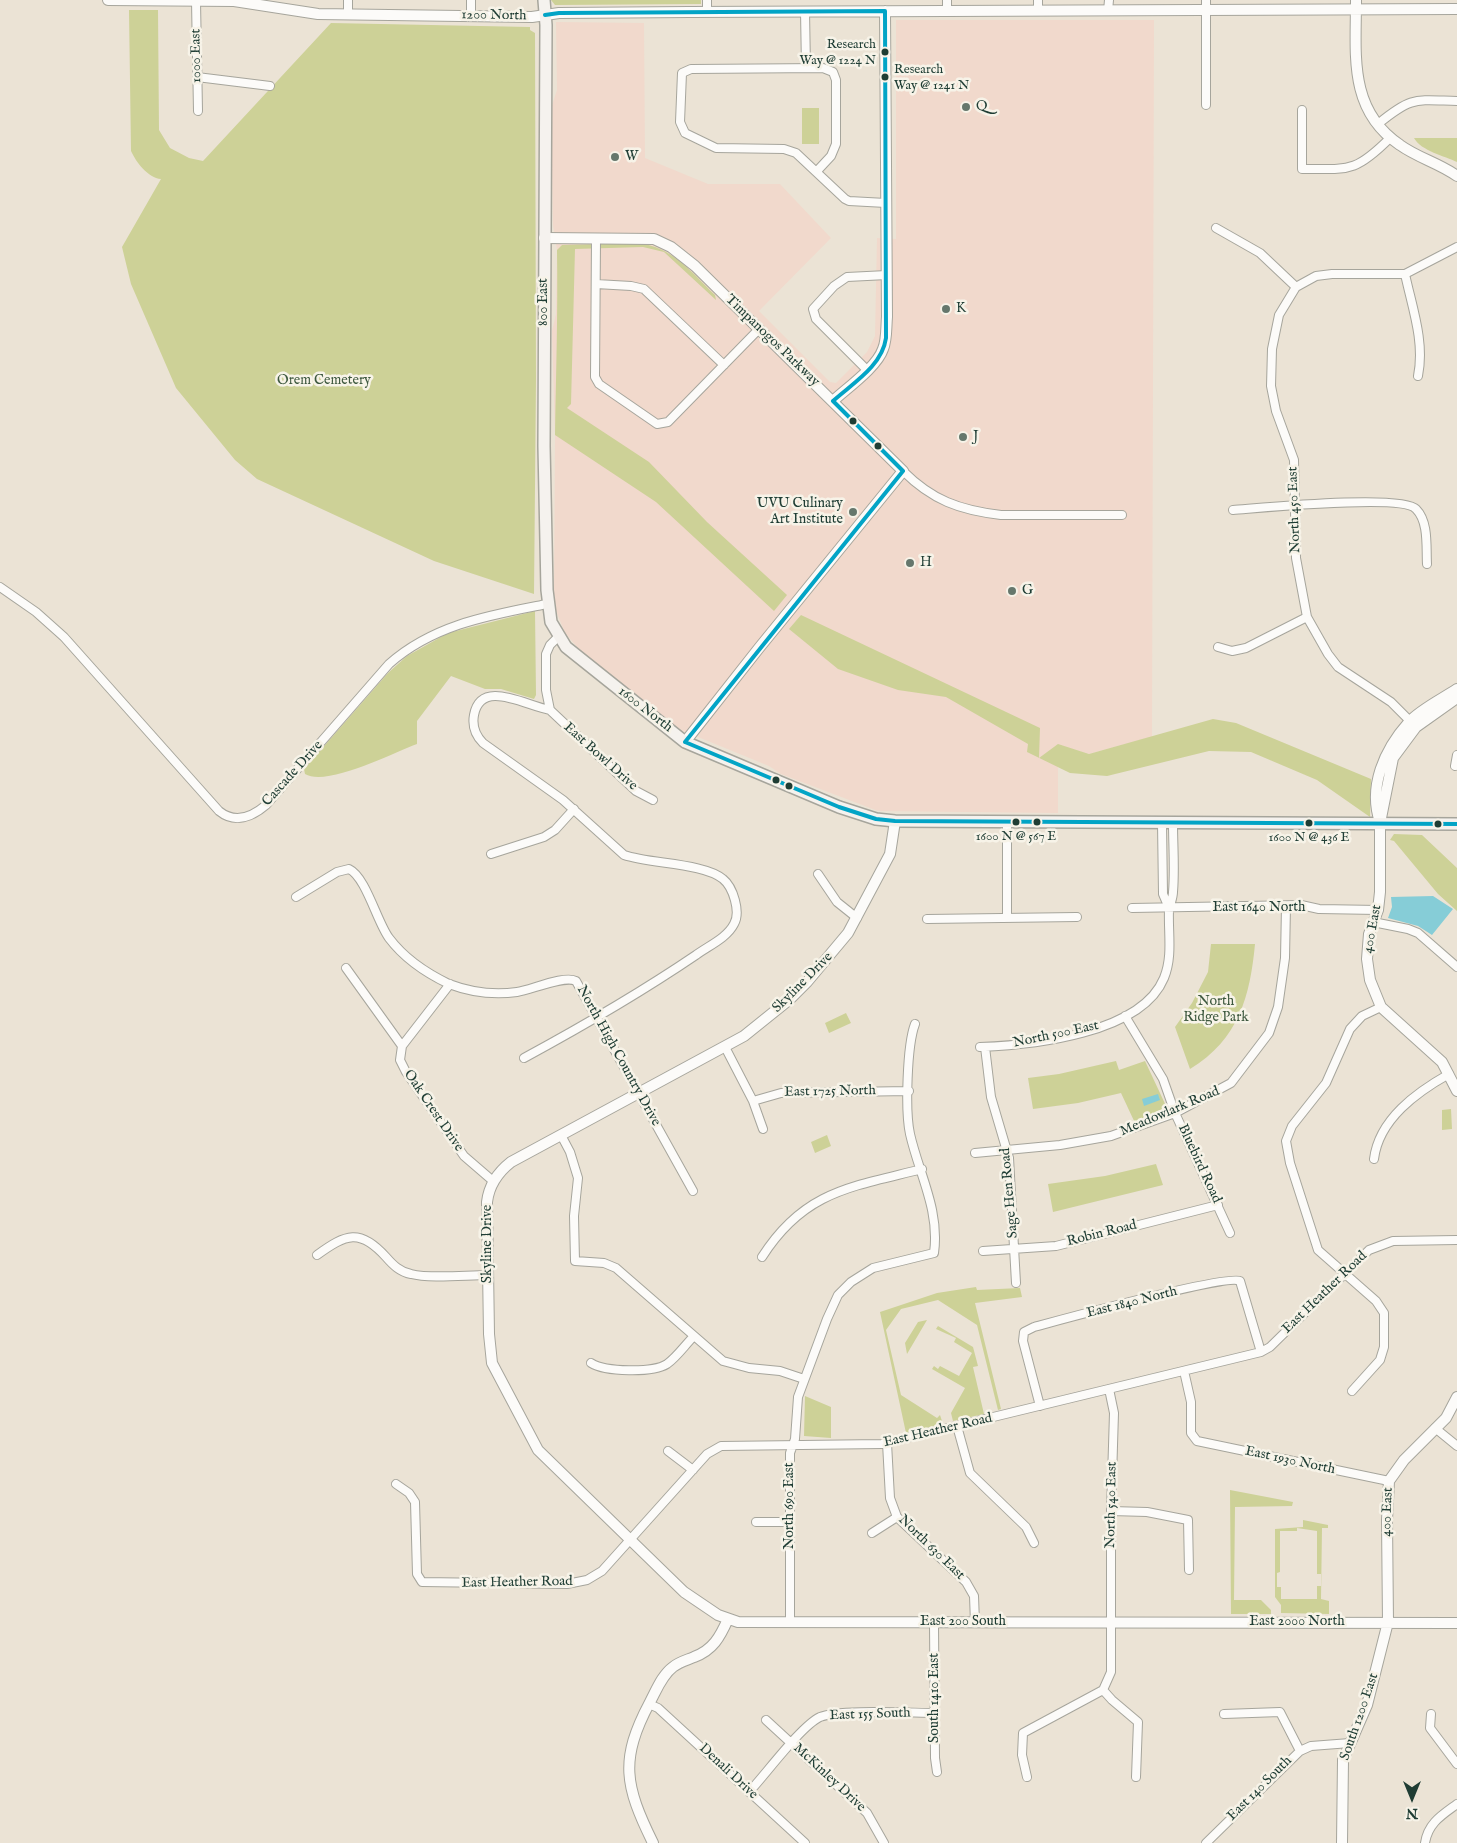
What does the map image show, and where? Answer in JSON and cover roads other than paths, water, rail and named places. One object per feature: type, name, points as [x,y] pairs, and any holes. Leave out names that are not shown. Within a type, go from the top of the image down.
[{"type":"main road","name":"800 East","points":[[544,0],[547,604]]},
{"type":"main road","name":"1600 North","points":[[547,604],[551,622],[558,637],[588,666],[686,742],[839,807],[876,819],[895,821],[1007,822],[1457,824]]},
{"type":"street","name":"1200 North","points":[[108,0],[234,1],[302,13],[471,16],[885,11],[947,5],[1356,5],[1457,9]]},
{"type":"street","name":"1000 East","points":[[196,0],[198,111]]},
{"type":"street","points":[[348,0],[348,14]]},
{"type":"street","points":[[471,0],[471,16]]},
{"type":"street","points":[[707,0],[707,12]]},
{"type":"street","points":[[1206,5],[1206,105]]},
{"type":"street","points":[[1356,5],[1356,76],[1362,98],[1378,124],[1390,138],[1457,176]]},
{"type":"street","points":[[805,11],[806,68]]},
{"type":"street","points":[[833,401],[867,370],[884,348],[887,317],[885,11]]},
{"type":"street","points":[[817,171],[831,156],[836,144],[836,80],[833,72],[829,69],[691,69],[682,73],[680,122],[685,133],[716,148],[790,150],[801,156],[817,171],[849,201],[886,203]]},
{"type":"street","points":[[197,77],[270,86]]},
{"type":"street","points":[[1378,124],[1399,106],[1412,100],[1457,101]]},
{"type":"street","points":[[1302,110],[1302,168],[1349,168],[1369,159],[1390,138]]},
{"type":"street","points":[[1216,228],[1260,253],[1296,287],[1320,276],[1332,274],[1405,274],[1457,247]]},
{"type":"street","name":"Timpanogos Parkway","points":[[544,238],[654,239],[671,247],[694,266],[918,486],[939,500],[983,513],[1001,515],[1122,515]]},
{"type":"street","points":[[596,239],[595,377],[599,384],[657,424],[668,422],[759,329]]},
{"type":"street","points":[[1405,274],[1419,337],[1420,364],[1418,376]]},
{"type":"street","points":[[867,370],[816,319],[813,309],[834,286],[847,277],[887,275]]},
{"type":"street","points":[[596,284],[631,286],[644,289],[724,365]]},
{"type":"street","name":"North 450 East","points":[[1296,287],[1279,315],[1274,337],[1271,386],[1276,411],[1294,460],[1296,558],[1307,617],[1328,654],[1338,666],[1349,676],[1391,702],[1413,724]]},
{"type":"street","points":[[686,742],[758,648],[903,470]]},
{"type":"street","points":[[1233,510],[1296,505],[1393,502],[1414,507],[1424,522],[1427,564]]},
{"type":"street","name":"Cascade Drive","points":[[0,587],[36,612],[64,637],[219,811],[232,818],[251,816],[266,805],[389,664],[402,653],[425,638],[458,624],[547,604]]},
{"type":"street","points":[[1218,647],[1232,651],[1246,648],[1307,617]]},
{"type":"street","points":[[524,1058],[631,998],[725,935],[734,924],[737,909],[727,883],[716,874],[624,855],[574,809],[483,743],[476,734],[473,726],[475,709],[478,702],[487,696],[500,695],[550,710],[546,690],[546,654],[550,645],[558,637]]},
{"type":"street","name":"400 East","points":[[1457,689],[1413,724],[1394,758],[1380,823],[1380,892],[1378,910],[1373,922],[1368,946],[1368,970],[1381,1007],[1442,1062],[1457,1091]]},
{"type":"street","name":"400 East","points":[[1413,724],[1457,698]]},
{"type":"street","name":"East Bowl Drive","points":[[550,710],[636,791],[653,800]]},
{"type":"street","points":[[1455,766],[1457,755]]},
{"type":"street","points":[[491,854],[544,837],[555,830],[574,809]]},
{"type":"street","name":"Skyline Drive","points":[[790,1623],[743,1622],[728,1619],[696,1601],[630,1541],[538,1450],[498,1375],[490,1351],[488,1190],[501,1170],[510,1162],[725,1047],[758,1025],[807,982],[837,949],[857,918],[890,854],[895,821]]},
{"type":"street","points":[[1007,822],[1007,918]]},
{"type":"street","name":"North 500 East","points":[[982,1047],[1037,1042],[1064,1037],[1108,1024],[1125,1016],[1148,1001],[1157,991],[1164,978],[1170,956],[1169,908],[1174,892],[1168,823]]},
{"type":"street","points":[[296,897],[337,872],[345,869],[354,871],[382,926],[397,948],[415,964],[450,984],[402,1046],[346,968]]},
{"type":"street","points":[[818,874],[837,902],[857,918]]},
{"type":"street","name":"East 1640 North","points":[[1132,908],[1286,906],[1319,909],[1378,910]]},
{"type":"street","name":"Meadowlark Road","points":[[975,1154],[1060,1145],[1112,1136],[1175,1112],[1231,1084],[1269,1033],[1278,1007],[1286,950],[1286,906]]},
{"type":"street","points":[[927,918],[1077,917]]},
{"type":"street","points":[[1373,922],[1408,929],[1418,933],[1457,968]]},
{"type":"street","name":"North High Country Drive","points":[[450,984],[466,989],[506,993],[532,989],[570,978],[579,985],[694,1191]]},
{"type":"street","points":[[1352,1391],[1380,1360],[1384,1346],[1384,1313],[1376,1300],[1318,1250],[1290,1163],[1286,1141],[1292,1126],[1326,1083],[1350,1029],[1362,1016],[1381,1007]]},
{"type":"street","name":"Bluebird Road","points":[[1125,1016],[1163,1079],[1175,1112],[1230,1232]]},
{"type":"street","points":[[762,1257],[789,1222],[809,1206],[831,1193],[922,1169],[910,1133],[908,1045],[915,1024]]},
{"type":"street","name":"Oak Crest Drive","points":[[402,1046],[400,1060],[406,1072],[464,1156],[493,1181]]},
{"type":"street","points":[[725,1047],[753,1101],[763,1130]]},
{"type":"street","name":"Sage Hen Road","points":[[982,1047],[991,1097],[1008,1150],[1016,1282]]},
{"type":"street","points":[[1374,1159],[1380,1138],[1404,1106],[1413,1096],[1449,1074]]},
{"type":"street","name":"East 1725 North","points":[[753,1101],[781,1093],[909,1091]]},
{"type":"street","points":[[561,1136],[574,1163],[578,1178],[574,1216],[574,1261],[604,1263],[616,1268],[723,1361],[732,1365],[780,1371],[804,1379]]},
{"type":"street","name":"North 690 East","points":[[790,1623],[790,1453],[797,1404],[804,1379],[831,1308],[838,1295],[851,1282],[864,1272],[880,1265],[934,1253],[932,1208],[922,1169]]},
{"type":"street","name":"Robin Road","points":[[983,1251],[1056,1246],[1218,1205]]},
{"type":"street","points":[[317,1255],[336,1241],[345,1238],[361,1237],[375,1245],[399,1270],[411,1275],[488,1275]]},
{"type":"street","name":"East Heather Road","points":[[396,1484],[408,1493],[415,1502],[417,1574],[422,1582],[426,1584],[566,1584],[578,1582],[602,1571],[707,1454],[721,1446],[887,1444],[1261,1352],[1277,1341],[1365,1253],[1393,1241],[1457,1240]]},
{"type":"street","name":"East 1840 North","points":[[1040,1406],[1023,1341],[1024,1332],[1034,1327],[1219,1281],[1240,1280],[1261,1352]]},
{"type":"street","points":[[591,1363],[609,1369],[660,1368],[668,1364],[694,1336]]},
{"type":"street","name":"East 1930 North","points":[[1184,1371],[1191,1402],[1190,1431],[1193,1438],[1202,1443],[1389,1481]]},
{"type":"street","name":"North 540 East","points":[[1103,1690],[1111,1672],[1111,1512],[1114,1413],[1110,1389]]},
{"type":"street","name":"400 East","points":[[1388,1622],[1387,1520],[1389,1481],[1404,1460],[1446,1418],[1457,1397]]},
{"type":"street","points":[[957,1426],[970,1473],[1026,1527],[1034,1542]]},
{"type":"street","points":[[1436,1428],[1457,1446]]},
{"type":"street","name":"North 630 East","points":[[887,1444],[890,1498],[897,1517],[966,1582],[974,1596],[975,1622]]},
{"type":"street","points":[[668,1451],[693,1470]]},
{"type":"street","points":[[1111,1512],[1147,1512],[1188,1520],[1189,1570]]},
{"type":"street","points":[[872,1533],[897,1517]]},
{"type":"street","points":[[756,1522],[790,1522]]},
{"type":"street","points":[[653,1843],[632,1795],[628,1767],[634,1738],[649,1704],[672,1667],[701,1654],[715,1645],[728,1619]]},
{"type":"street","name":"East 2000 North","points":[[1136,1622],[1457,1623]]},
{"type":"street","name":"East 200 South","points":[[790,1623],[1136,1622]]},
{"type":"street","name":"South 1200 East","points":[[1342,1843],[1343,1760],[1367,1705],[1388,1622]]},
{"type":"street","name":"South 1410 East","points":[[934,1623],[935,1758],[937,1772]]},
{"type":"street","points":[[1027,1777],[1022,1755],[1023,1733],[1103,1690],[1138,1722],[1136,1777]]},
{"type":"street","name":"Denali Drive","points":[[649,1704],[658,1708],[805,1843]]},
{"type":"street","points":[[1224,1714],[1280,1712],[1300,1751]]},
{"type":"street","name":"East 155 South","points":[[749,1792],[811,1724],[826,1715],[935,1713]]},
{"type":"street","points":[[1431,1714],[1430,1728],[1457,1764]]},
{"type":"street","name":"McKinley Drive","points":[[766,1720],[867,1813],[884,1843]]},
{"type":"street","name":"East 140 South","points":[[1206,1843],[1300,1751],[1311,1746],[1350,1743]]},
{"type":"street","points":[[1426,1843],[1427,1834],[1433,1822],[1457,1804]]},
{"type":"water","points":[[1433,896],[1453,909],[1432,935],[1418,926],[1388,918],[1392,907],[1391,897]]},
{"type":"water","points":[[1158,1094],[1160,1100],[1144,1106],[1142,1099]]},
{"type":"place","name":"Research Way @ 1224 N","points":[[885,52]]},
{"type":"place","name":"Research Way @ 1241 N","points":[[885,77]]},
{"type":"place","name":"Q","points":[[966,107]]},
{"type":"place","name":"W","points":[[615,157]]},
{"type":"place","name":"K","points":[[946,309]]},
{"type":"place","name":"J","points":[[963,437]]},
{"type":"place","name":"UVU Culinary Art Institute","points":[[853,512]]},
{"type":"place","name":"H","points":[[910,563]]},
{"type":"place","name":"G","points":[[1012,591]]},
{"type":"place","name":"1600 N @ 567 E","points":[[1016,822]]},
{"type":"place","name":"1600 N @ 436 E","points":[[1309,823]]},
{"type":"park label","name":"Orem Cemetery","points":[[324,381]]},
{"type":"park label","name":"North Ridge Park","points":[[1216,1010]]}]
